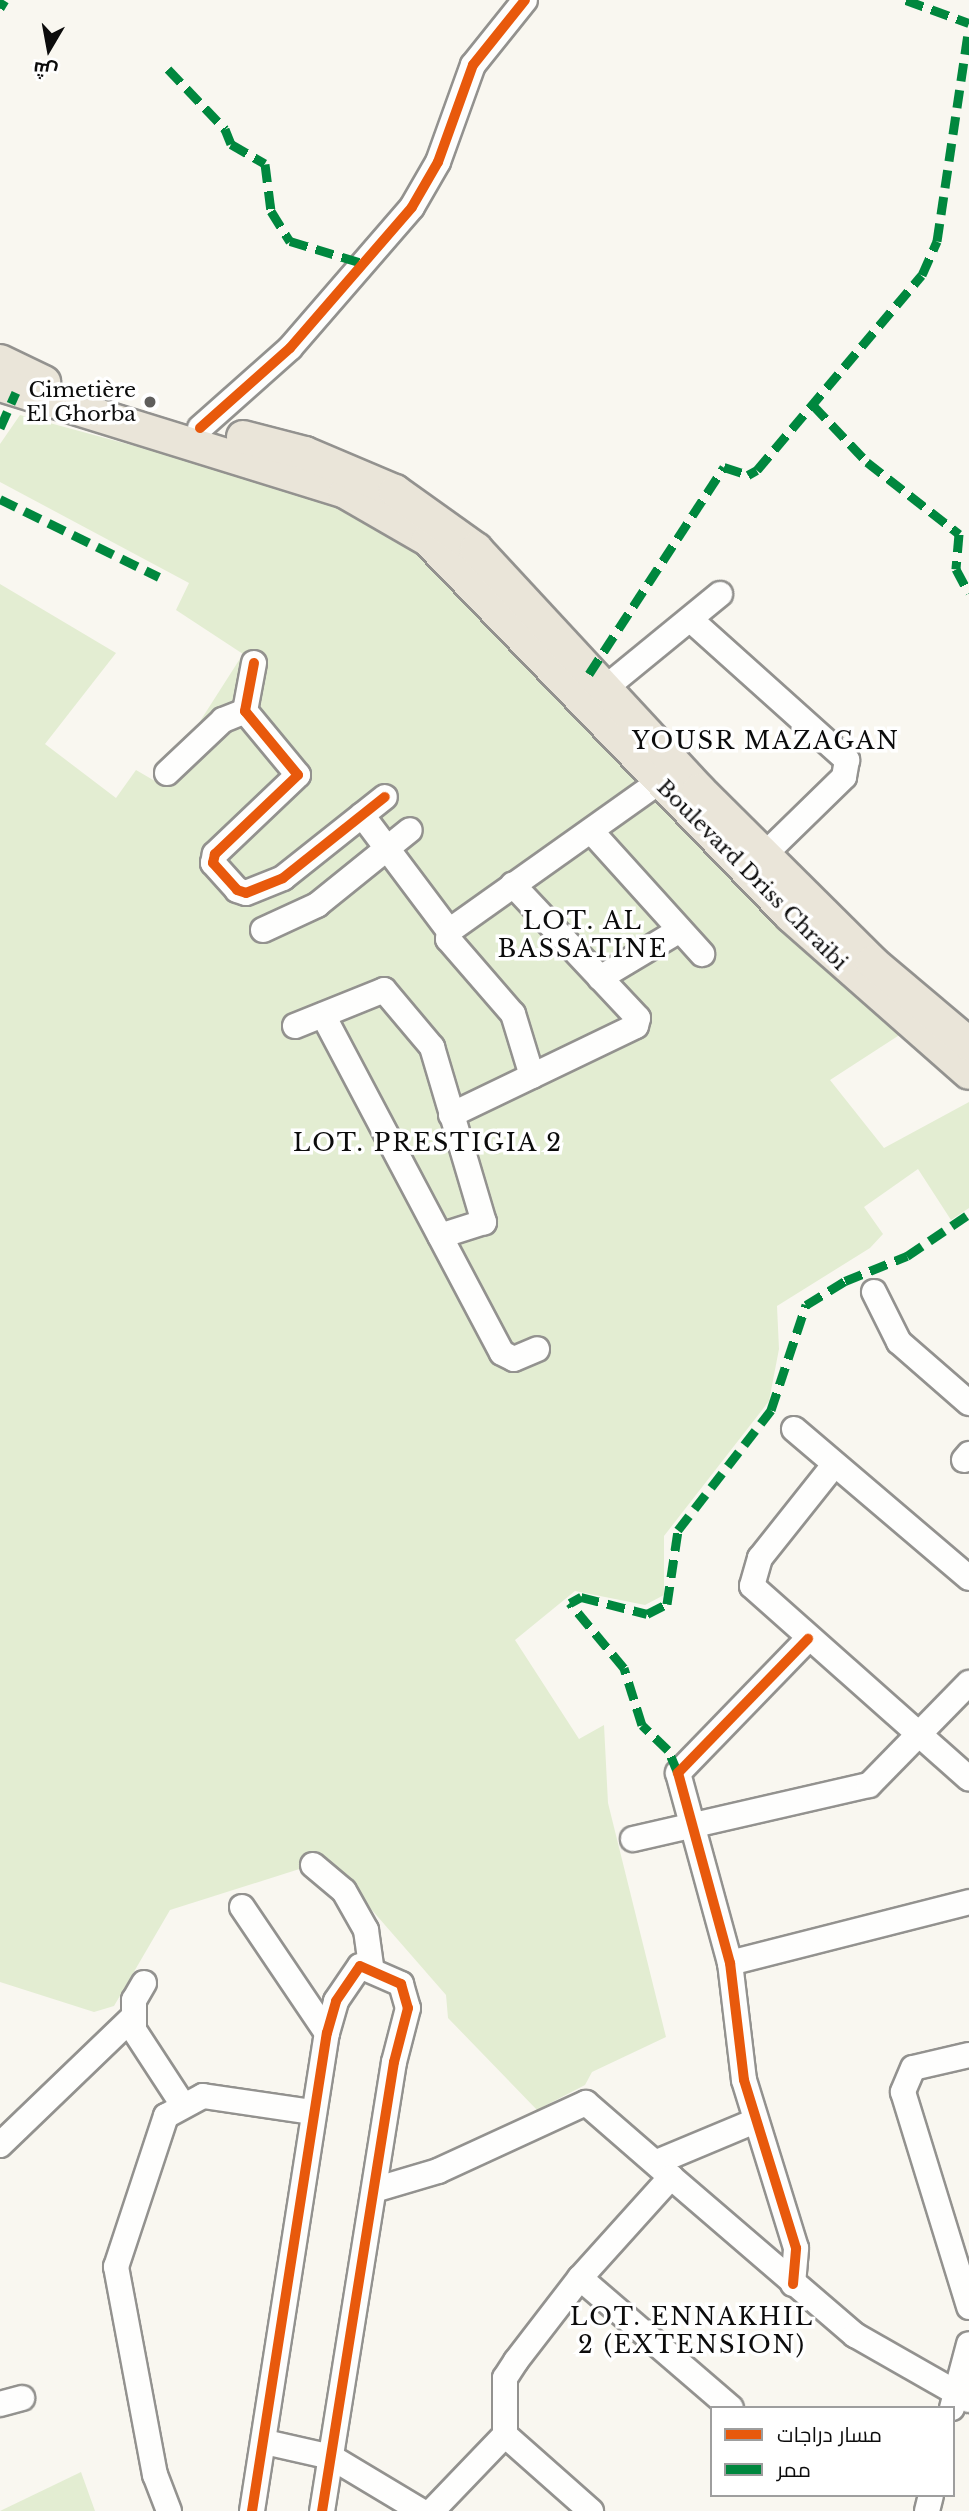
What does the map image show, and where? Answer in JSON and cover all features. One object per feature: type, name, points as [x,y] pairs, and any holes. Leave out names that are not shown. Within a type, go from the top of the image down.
[{"type":"main road","name":"Boulevard Driss Chraibi","points":[[0,361],[99,401],[200,428],[345,492],[428,540],[659,782],[904,1005],[969,1073]]},
{"type":"main road","name":"Boulevard Driss Chraibi","points":[[0,385],[121,428],[341,466],[439,518],[476,549],[604,689],[764,855],[864,970]]},
{"type":"main road","name":"Boulevard Driss Chraibi","points":[[904,1005],[969,1044]]},
{"type":"street","points":[[200,428],[290,348],[412,207],[438,162],[473,65],[525,0]]},
{"type":"street","points":[[604,689],[720,594]]},
{"type":"street","points":[[691,620],[847,760],[844,777],[764,855]]},
{"type":"street","points":[[245,711],[254,663]]},
{"type":"street","points":[[167,773],[223,720],[245,711]]},
{"type":"street","points":[[245,711],[298,775],[215,854],[213,863],[237,890],[246,893],[283,878],[385,797]]},
{"type":"street","points":[[449,931],[659,782]]},
{"type":"street","points":[[362,815],[449,931],[448,939],[513,1014],[532,1076]]},
{"type":"street","points":[[263,930],[317,905],[410,830]]},
{"type":"street","points":[[591,831],[702,954]]},
{"type":"street","points":[[451,1115],[636,1026],[638,1018],[513,886]]},
{"type":"street","points":[[600,978],[680,930]]},
{"type":"street","points":[[295,1026],[384,990],[432,1047],[484,1223],[440,1236]]},
{"type":"street","points":[[323,1015],[502,1353],[523,1358],[537,1349]]},
{"type":"street","points":[[874,1292],[899,1342],[969,1403]]},
{"type":"street","points":[[794,1429],[969,1578]]},
{"type":"street","points":[[834,1465],[750,1577],[764,1600],[924,1735],[969,1779]]},
{"type":"street","points":[[793,2284],[796,2248],[744,2080],[730,1963],[678,1773],[808,1639]]},
{"type":"street","points":[[633,1839],[693,1829],[869,1785],[924,1735],[969,1683]]},
{"type":"street","points":[[313,1865],[344,1891],[366,1930],[371,1967]]},
{"type":"street","points":[[730,1963],[969,1902]]},
{"type":"street","points":[[242,1907],[327,2033]]},
{"type":"street","points":[[252,2511],[265,2442],[327,2033],[351,1973],[371,1967],[401,1984],[408,2008],[374,2190],[322,2511]]},
{"type":"street","points":[[0,2145],[131,2019],[145,1983]]},
{"type":"street","points":[[131,2019],[181,2102]]},
{"type":"street","points":[[969,2055],[913,2068],[903,2092],[969,2307]]},
{"type":"street","points":[[169,2511],[155,2475],[116,2267],[166,2116],[181,2102],[203,2096],[313,2112]]},
{"type":"street","points":[[374,2190],[438,2171],[586,2104],[855,2335],[959,2401],[969,2344]]},
{"type":"street","points":[[432,2511],[505,2435],[505,2378],[664,2170],[755,2121]]},
{"type":"street","points":[[580,2278],[729,2406]]},
{"type":"street","points":[[505,2435],[591,2511]]},
{"type":"street","points":[[265,2442],[331,2457],[421,2511]]},
{"type":"green space","points":[[20,415],[312,494],[375,520],[438,560],[901,1034],[830,1080],[884,1148],[969,1102],[969,1208],[951,1220],[918,1169],[864,1207],[883,1234],[870,1248],[777,1306],[779,1349],[769,1401],[664,1536],[664,1595],[645,1605],[575,1591],[515,1640],[579,1739],[604,1725],[608,1803],[666,2037],[592,2072],[585,2085],[537,2110],[448,2018],[446,1995],[364,1901],[312,1865],[170,1910],[114,2006],[94,2012],[0,1982],[0,584],[116,653],[45,744],[116,798],[136,770],[160,784],[243,654],[176,610],[189,583],[0,482],[0,444]]},
{"type":"green space","points":[[81,2472],[95,2511],[0,2511]]},
{"type":"marked path","points":[[0,8],[5,0]]},
{"type":"marked path","points":[[906,0],[969,23]]},
{"type":"marked path","points":[[589,674],[724,467],[748,475],[757,470],[922,275],[937,241],[969,28]]},
{"type":"marked path","points":[[168,69],[225,129],[231,144],[265,164],[271,211],[290,241],[365,264]]},
{"type":"marked path","points":[[0,428],[16,392]]},
{"type":"marked path","points":[[813,405],[867,462],[959,534],[956,569],[969,593]]},
{"type":"marked path","points":[[0,499],[159,577]]},
{"type":"marked path","points":[[678,1773],[668,1750],[642,1725],[624,1668],[570,1603],[581,1597],[647,1614],[667,1604],[678,1530],[771,1410],[806,1305],[845,1281],[907,1256],[969,1214]]},
{"type":"cycle path","points":[[200,428],[290,348],[412,207],[438,162],[473,65],[525,0]]},
{"type":"cycle path","points":[[254,663],[245,711],[298,775],[215,854],[213,863],[237,890],[246,893],[283,878],[385,797]]},
{"type":"cycle path","points":[[793,2284],[796,2248],[744,2080],[730,1963],[678,1773],[808,1639]]},
{"type":"cycle path","points":[[252,2511],[327,2033],[336,2001],[360,1966],[401,1984],[408,2008],[394,2062],[322,2511]]},
{"type":"place","name":"Cimetière El Ghorba","points":[[150,402]]},
{"type":"district","name":"YOUSR MAZAGAN","points":[[766,741]]},
{"type":"district","name":"LOT. AL BASSATINE","points":[[583,935]]},
{"type":"district","name":"LOT. PRESTIGIA 2","points":[[428,1143]]},
{"type":"district","name":"LOT. ENNAKHIL 2 (EXTENSION)","points":[[692,2331]]}]
